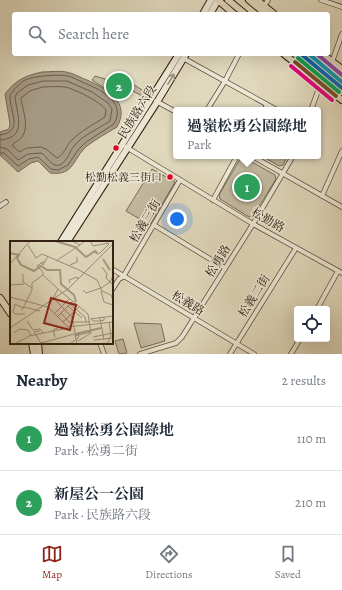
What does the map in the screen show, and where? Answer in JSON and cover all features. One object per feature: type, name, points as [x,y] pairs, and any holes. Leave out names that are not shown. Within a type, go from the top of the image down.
[{"type":"main road","points":[[204,12],[211,0]]},
{"type":"main road","points":[[211,12],[218,0],[232,12]]},
{"type":"main road","points":[[228,0],[243,12]]},
{"type":"main road","points":[[249,0],[264,12]]},
{"type":"main road","points":[[257,0],[272,12]]},
{"type":"main road","name":"民族路六段","points":[[68,240],[181,56]]},
{"type":"main road","points":[[287,56],[342,100]]},
{"type":"main road","points":[[297,56],[342,92]]},
{"type":"main road","points":[[317,56],[342,76]]},
{"type":"main road","points":[[324,56],[342,69]]},
{"type":"main road","points":[[0,298],[10,313]]},
{"type":"main road","points":[[32,344],[34,354]]},
{"type":"main road","points":[[38,344],[39,354]]},
{"type":"street","points":[[264,6],[268,0]]},
{"type":"street","points":[[321,0],[342,6]]},
{"type":"street","points":[[332,62],[342,34]]},
{"type":"street","points":[[184,56],[271,107]]},
{"type":"street","points":[[209,107],[238,56]]},
{"type":"street","points":[[311,107],[322,84]]},
{"type":"street","points":[[154,100],[173,110]]},
{"type":"street","name":"松勤路","points":[[125,147],[254,224],[340,272]]},
{"type":"street","points":[[322,196],[342,151]]},
{"type":"street","points":[[213,200],[235,159]]},
{"type":"street","points":[[257,159],[342,207]]},
{"type":"street","name":"松勇路","points":[[140,354],[176,343],[182,336],[254,224],[292,159]]},
{"type":"street","name":"松義三街","points":[[113,288],[119,279],[123,277],[180,180]]},
{"type":"street","points":[[0,206],[6,202]]},
{"type":"street","points":[[154,225],[225,268]]},
{"type":"street","name":"松義二街","points":[[230,354],[296,248]]},
{"type":"street","name":"松義路","points":[[113,270],[254,354]]},
{"type":"street","points":[[319,306],[340,272]]},
{"type":"street","points":[[291,354],[298,342]]},
{"type":"street","points":[[100,344],[104,354]]},
{"type":"shaded area","points":[[95,76],[118,83],[131,83],[150,95],[148,99],[131,90],[127,93],[115,95],[92,80]]},
{"type":"shaded area","points":[[240,159],[247,159],[275,175],[276,179],[253,216],[249,217],[220,199],[219,195]]},
{"type":"shaded area","points":[[267,159],[286,159],[283,165],[279,166]]},
{"type":"shaded area","points":[[152,169],[175,182],[150,225],[126,211]]},
{"type":"shaded area","points":[[134,323],[161,324],[165,341],[141,348]]},
{"type":"shaded area","points":[[123,339],[127,353],[119,354],[115,341]]},
{"type":"water","points":[[42,72],[67,72],[95,84],[109,92],[119,104],[121,118],[117,127],[87,146],[72,166],[64,172],[50,173],[38,161],[31,163],[18,172],[0,155],[0,132],[9,129],[10,124],[5,94],[21,79]]},
{"type":"transit line","points":[[303,56],[342,88]]},
{"type":"transit line","points":[[311,56],[342,82]]},
{"type":"transit line","points":[[319,56],[342,75]]},
{"type":"transit line","points":[[298,58],[339,92]]},
{"type":"transit line","points":[[295,62],[336,96]]},
{"type":"transit line","points":[[291,66],[332,100]]},
{"type":"place","name":"新屋公一公園","points":[[119,86]]},
{"type":"place","name":"松勤松義三街口","points":[[170,177]]},
{"type":"place","name":"過嶺松勇公園綠地","points":[[247,187]]}]
